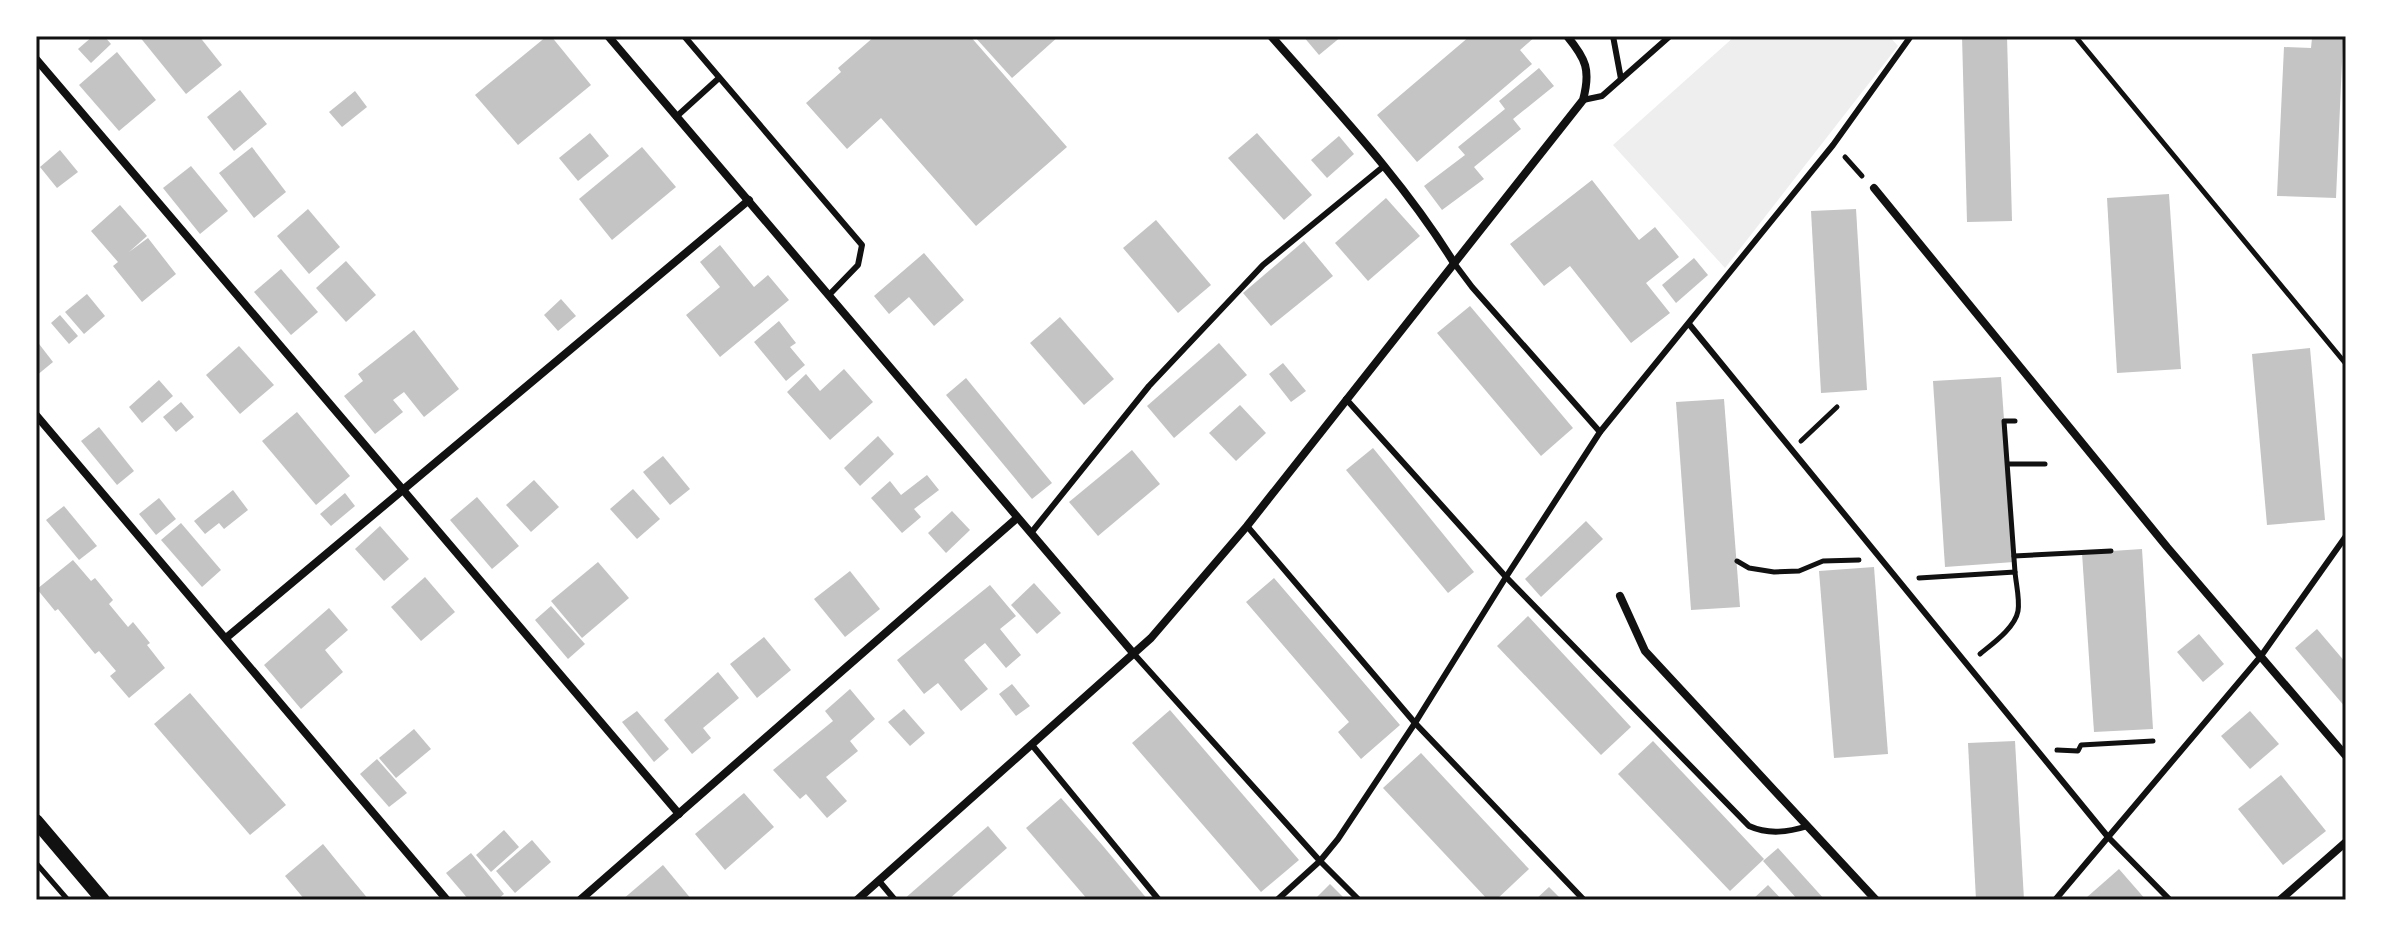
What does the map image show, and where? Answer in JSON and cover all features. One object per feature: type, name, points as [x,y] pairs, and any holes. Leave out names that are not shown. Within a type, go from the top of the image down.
[{"type":"street","points":[[608,36],[1134,654]]},
{"type":"street","points":[[1271,36],[1384,166],[1436,233],[1454,263]]},
{"type":"street","points":[[857,900],[1151,638],[1247,526],[1583,100],[1587,67],[1567,36]]},
{"type":"street","points":[[36,59],[679,814]]},
{"type":"street","points":[[1874,188],[2167,547],[2346,756]]},
{"type":"street","points":[[226,638],[749,200]]},
{"type":"street","points":[[36,415],[447,900]]},
{"type":"street","points":[[580,900],[1017,518]]},
{"type":"street","points":[[1620,596],[1645,651],[1876,900]]},
{"type":"street","points":[[36,821],[103,900]]},
{"type":"street","points":[[2280,900],[2346,842]]},
{"type":"lane","points":[[684,36],[862,245],[858,265],[829,295]]},
{"type":"lane","points":[[1613,36],[1621,79]]},
{"type":"lane","points":[[1583,100],[1602,96],[1670,36]]},
{"type":"lane","points":[[1277,900],[1320,861],[1338,839],[1600,432],[1833,145],[1911,36]]},
{"type":"lane","points":[[676,117],[719,78]]},
{"type":"lane","points":[[1031,533],[1149,386],[1252,275],[1384,166]]},
{"type":"lane","points":[[1454,263],[1600,432]]},
{"type":"lane","points":[[1689,324],[2108,837],[2170,900]]},
{"type":"lane","points":[[1346,399],[1506,577],[1749,826],[1769,832],[1789,832],[1808,826]]},
{"type":"lane","points":[[1247,526],[1415,723],[1584,900]]},
{"type":"lane","points":[[2055,900],[2261,656],[2346,536]]},
{"type":"lane","points":[[1134,654],[1320,861],[1359,900]]},
{"type":"lane","points":[[1032,745],[1159,900]]},
{"type":"lane","points":[[879,881],[895,900]]},
{"type":"path","points":[[2075,36],[2346,364]]},
{"type":"path","points":[[1833,145],[1874,188]]},
{"type":"path","points":[[1792,449],[1837,407]]},
{"type":"path","points":[[1967,664],[2016,617],[2018,609],[2004,421],[2015,421]]},
{"type":"path","points":[[2009,464],[2045,464]]},
{"type":"path","points":[[2014,556],[2111,551]]},
{"type":"path","points":[[1737,561],[1749,568],[1774,572],[1799,571],[1823,561],[1871,560]]},
{"type":"path","points":[[1898,580],[2015,572]]},
{"type":"path","points":[[2036,748],[2078,751],[2081,745],[2153,741]]},
{"type":"path","points":[[36,863],[68,900]]},
{"type":"shaded area","points":[[1735,36],[1889,36],[1898,46],[1725,268],[1613,145]]},
{"type":"building","points":[[93,36],[104,36],[111,44],[91,63],[78,49]]},
{"type":"building","points":[[139,36],[199,36],[222,65],[186,94]]},
{"type":"building","points":[[547,36],[551,36],[591,85],[518,145],[475,95]]},
{"type":"building","points":[[875,36],[970,36],[1067,147],[976,226],[881,118],[847,149],[806,103],[841,72],[838,68]]},
{"type":"building","points":[[974,36],[1059,36],[1012,78]]},
{"type":"building","points":[[1303,36],[1342,36],[1319,55]]},
{"type":"building","points":[[1470,36],[1536,36],[1520,50],[1532,64],[1417,162],[1377,115]]},
{"type":"building","points":[[1962,36],[2007,36],[2012,221],[1967,222]]},
{"type":"building","points":[[2312,38],[2343,39],[2336,198],[2277,196],[2284,47],[2311,48]]},
{"type":"building","points":[[117,52],[156,100],[119,131],[79,85]]},
{"type":"building","points":[[1539,68],[1554,86],[1513,119],[1521,129],[1474,167],[1484,179],[1442,210],[1424,186],[1465,155],[1458,147],[1505,109],[1499,101]]},
{"type":"building","points":[[240,90],[267,124],[234,151],[207,117]]},
{"type":"building","points":[[355,91],[367,107],[342,127],[329,112]]},
{"type":"building","points":[[590,133],[609,156],[578,181],[559,158]]},
{"type":"building","points":[[1257,133],[1312,195],[1284,220],[1228,158]]},
{"type":"building","points":[[1339,136],[1354,154],[1327,178],[1311,160]]},
{"type":"building","points":[[252,147],[286,192],[254,218],[219,173]]},
{"type":"building","points":[[642,147],[676,187],[612,240],[579,199]]},
{"type":"building","points":[[60,150],[78,172],[57,188],[40,167]]},
{"type":"building","points":[[191,166],[228,211],[200,234],[163,188]]},
{"type":"building","points":[[1592,180],[1639,240],[1655,227],[1679,257],[1646,283],[1670,313],[1631,343],[1570,266],[1544,286],[1510,244]]},
{"type":"building","points":[[2169,194],[2181,369],[2117,373],[2107,198]]},
{"type":"building","points":[[1386,198],[1420,236],[1368,281],[1335,243]]},
{"type":"building","points":[[120,205],[147,236],[129,252],[148,238],[176,274],[142,302],[113,266],[118,262],[91,231]]},
{"type":"building","points":[[308,209],[340,247],[309,274],[277,236]]},
{"type":"building","points":[[1856,209],[1867,390],[1821,393],[1811,211]]},
{"type":"building","points":[[1156,220],[1211,285],[1178,313],[1123,248]]},
{"type":"building","points":[[1304,241],[1333,276],[1271,326],[1243,293]]},
{"type":"building","points":[[720,245],[754,287],[768,275],[789,300],[720,357],[686,315],[720,287],[700,262]]},
{"type":"building","points":[[924,253],[964,300],[934,326],[909,297],[889,314],[874,296]]},
{"type":"building","points":[[1694,258],[1708,275],[1676,303],[1662,285]]},
{"type":"building","points":[[346,261],[376,295],[346,322],[316,288]]},
{"type":"building","points":[[281,269],[318,312],[291,335],[254,292]]},
{"type":"building","points":[[87,294],[105,316],[84,334],[65,312]]},
{"type":"building","points":[[561,299],[576,316],[558,331],[544,315]]},
{"type":"building","points":[[1470,306],[1573,428],[1541,456],[1437,333]]},
{"type":"building","points":[[60,315],[78,336],[69,344],[51,323]]},
{"type":"building","points":[[1060,317],[1114,379],[1084,405],[1030,343]]},
{"type":"building","points":[[779,321],[796,343],[790,347],[805,365],[786,381],[754,342]]},
{"type":"building","points":[[414,330],[459,389],[424,417],[404,392],[393,400],[403,412],[375,434],[344,396],[363,381],[358,374]]},
{"type":"building","points":[[36,340],[53,362],[36,376]]},
{"type":"building","points":[[1219,343],[1247,375],[1174,438],[1147,406]]},
{"type":"building","points":[[239,346],[274,385],[240,414],[206,375]]},
{"type":"building","points":[[2310,348],[2325,520],[2267,525],[2252,354]]},
{"type":"building","points":[[1283,363],[1306,391],[1291,402],[1269,374]]},
{"type":"building","points":[[844,369],[873,402],[830,440],[787,392],[806,374],[820,391]]},
{"type":"building","points":[[2001,377],[2014,562],[1945,567],[1933,381]]},
{"type":"building","points":[[966,378],[1052,483],[1032,499],[946,395]]},
{"type":"building","points":[[159,380],[173,396],[142,423],[129,407]]},
{"type":"building","points":[[1724,399],[1740,607],[1691,610],[1676,402]]},
{"type":"building","points":[[181,402],[194,417],[176,432],[163,417]]},
{"type":"building","points":[[1240,405],[1266,433],[1236,461],[1209,433]]},
{"type":"building","points":[[297,412],[350,476],[316,505],[262,441]]},
{"type":"building","points":[[99,427],[134,471],[117,485],[81,441]]},
{"type":"building","points":[[878,436],[894,454],[860,486],[844,468]]},
{"type":"building","points":[[1373,448],[1474,572],[1448,593],[1346,470]]},
{"type":"building","points":[[1132,450],[1160,484],[1098,536],[1069,502]]},
{"type":"building","points":[[663,456],[690,489],[670,505],[643,472]]},
{"type":"building","points":[[927,475],[939,490],[914,509],[921,517],[902,533],[871,498],[890,481],[901,495]]},
{"type":"building","points":[[534,480],[559,507],[531,532],[506,505]]},
{"type":"building","points":[[633,489],[660,519],[637,539],[610,509]]},
{"type":"building","points":[[233,490],[248,510],[224,529],[219,523],[205,534],[194,521]]},
{"type":"building","points":[[345,493],[355,506],[331,526],[320,514]]},
{"type":"building","points":[[477,497],[519,546],[492,569],[450,520]]},
{"type":"building","points":[[159,498],[176,519],[156,535],[139,514]]},
{"type":"building","points":[[64,506],[97,546],[79,560],[46,520]]},
{"type":"building","points":[[952,511],[970,530],[946,553],[928,533]]},
{"type":"building","points":[[1586,521],[1603,539],[1541,597],[1525,579]]},
{"type":"building","points":[[181,523],[221,570],[202,587],[161,540]]},
{"type":"building","points":[[380,526],[409,559],[384,581],[355,549]]},
{"type":"building","points":[[2142,549],[2153,729],[2094,732],[2082,553]]},
{"type":"building","points":[[73,560],[91,581],[95,578],[113,600],[109,604],[128,627],[133,622],[165,668],[129,698],[110,676],[116,671],[99,651],[95,654],[37,589]]},
{"type":"building","points":[[598,562],[629,598],[582,638],[551,601]]},
{"type":"building","points":[[1874,567],[1888,754],[1834,758],[1819,571]]},
{"type":"building","points":[[850,571],[880,609],[845,637],[814,599]]},
{"type":"building","points":[[425,577],[455,612],[421,641],[391,607]]},
{"type":"building","points":[[1274,578],[1400,725],[1361,759],[1338,732],[1349,722],[1246,602]]},
{"type":"building","points":[[1034,583],[1061,613],[1037,634],[1011,605]]},
{"type":"building","points":[[990,585],[1016,616],[1000,629],[1021,655],[1006,668],[985,643],[964,660],[988,689],[961,711],[938,683],[924,694],[897,660]]},
{"type":"building","points":[[551,606],[585,644],[568,659],[535,620]]},
{"type":"building","points":[[329,608],[348,630],[325,650],[343,672],[301,709],[264,665]]},
{"type":"building","points":[[1528,616],[1631,727],[1601,755],[1497,646]]},
{"type":"building","points":[[2317,629],[2346,663],[2346,708],[2295,648]]},
{"type":"building","points":[[2199,634],[2224,664],[2203,682],[2177,652]]},
{"type":"building","points":[[764,637],[791,670],[757,698],[730,664]]},
{"type":"building","points":[[718,672],[739,698],[703,728],[711,738],[692,754],[664,720]]},
{"type":"building","points":[[1012,684],[1030,706],[1016,716],[999,694]]},
{"type":"building","points":[[850,689],[875,719],[850,741],[858,751],[826,777],[847,801],[827,818],[806,794],[800,799],[773,770],[833,721],[825,711]]},
{"type":"building","points":[[190,693],[286,805],[250,835],[154,724]]},
{"type":"building","points":[[904,709],[925,733],[910,746],[888,722]]},
{"type":"building","points":[[1170,710],[1299,860],[1261,892],[1132,743]]},
{"type":"building","points":[[637,711],[669,749],[654,762],[622,722]]},
{"type":"building","points":[[2250,711],[2279,744],[2250,769],[2221,736]]},
{"type":"building","points":[[414,729],[431,749],[396,778],[379,758]]},
{"type":"building","points":[[1653,741],[1764,859],[1730,891],[1618,774]]},
{"type":"building","points":[[2015,741],[2024,900],[1976,900],[1968,743]]},
{"type":"building","points":[[1421,753],[1529,869],[1496,900],[1488,900],[1383,788]]},
{"type":"building","points":[[377,759],[407,793],[389,807],[360,774]]},
{"type":"building","points":[[2281,775],[2326,831],[2283,865],[2238,809]]},
{"type":"building","points":[[744,793],[774,827],[725,870],[695,834]]},
{"type":"building","points":[[1061,798],[1148,900],[1088,900],[1026,828]]},
{"type":"building","points":[[988,826],[1007,848],[948,900],[903,900]]},
{"type":"building","points":[[504,830],[519,847],[491,872],[476,855]]},
{"type":"building","points":[[532,840],[551,862],[515,893],[496,871]]},
{"type":"building","points":[[323,844],[369,900],[305,900],[285,876]]},
{"type":"building","points":[[1778,848],[1825,900],[1798,900],[1763,861]]},
{"type":"building","points":[[471,853],[504,894],[497,900],[469,900],[446,873]]},
{"type":"building","points":[[663,865],[692,900],[622,900],[636,888]]},
{"type":"building","points":[[2119,869],[2146,900],[2086,898]]},
{"type":"building","points":[[1330,884],[1346,900],[1314,900]]},
{"type":"building","points":[[1768,885],[1782,900],[1752,900]]},
{"type":"building","points":[[1549,887],[1562,900],[1535,900]]}]
